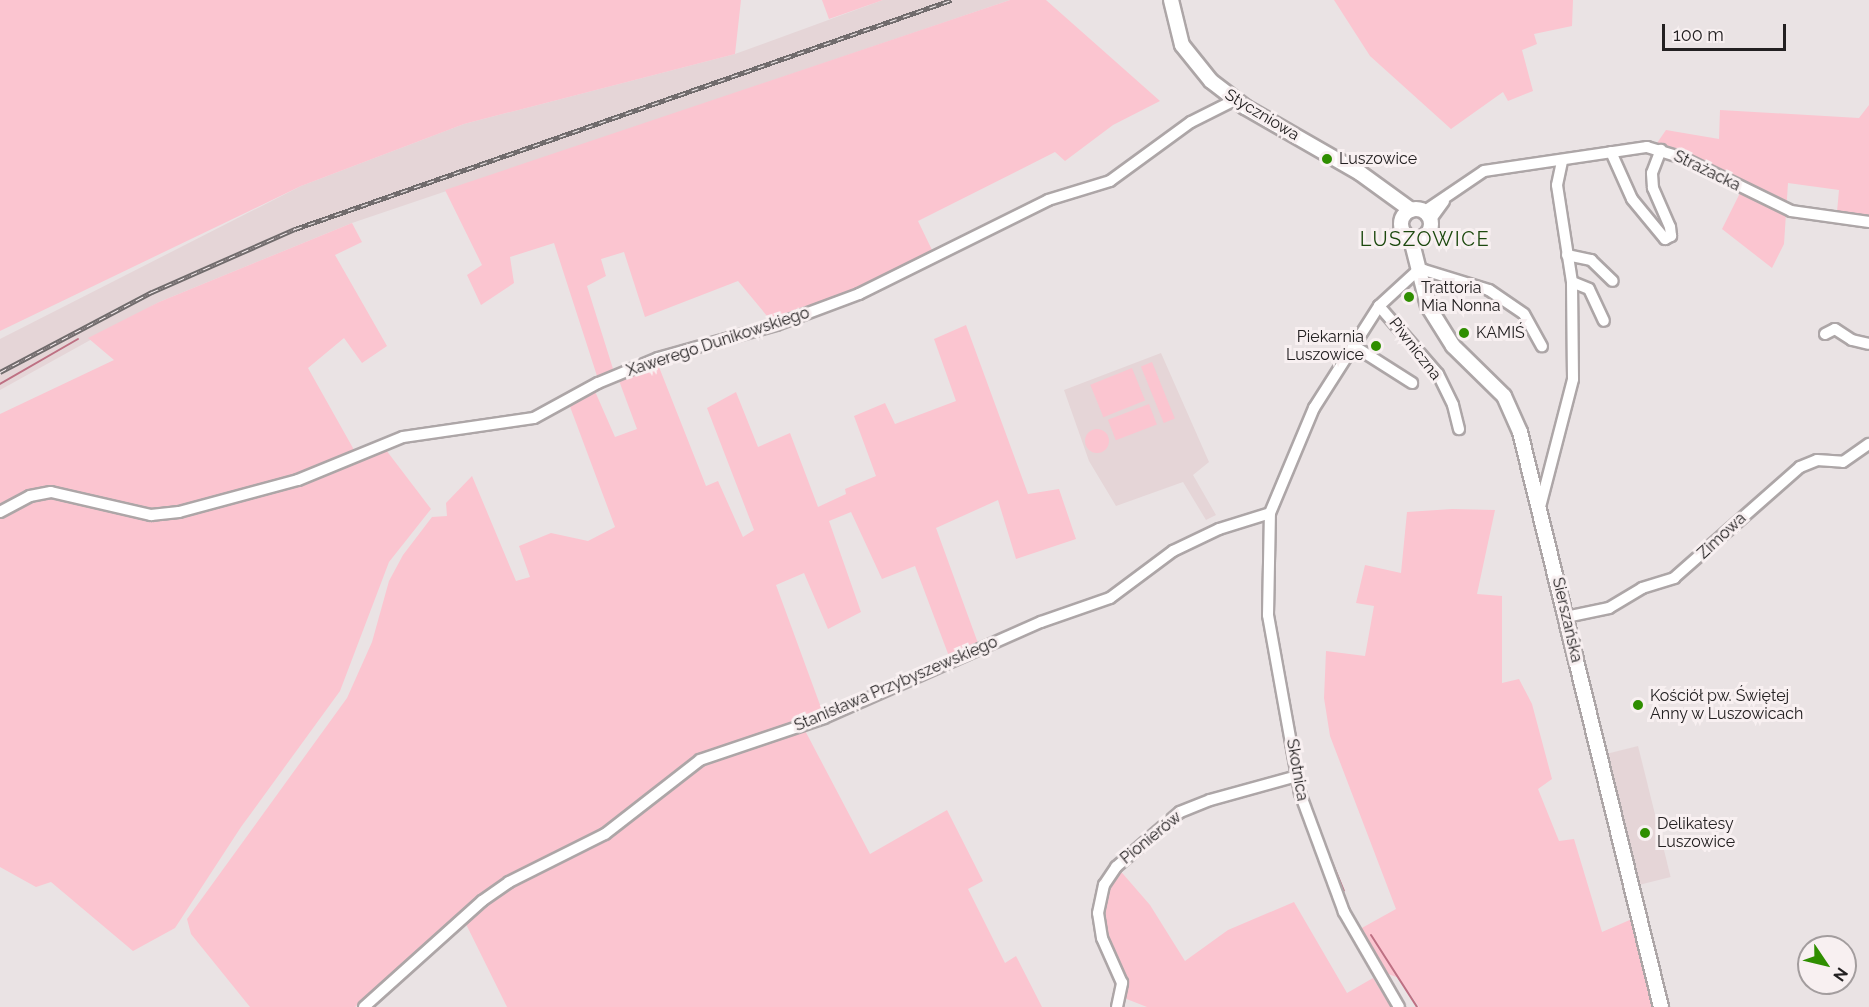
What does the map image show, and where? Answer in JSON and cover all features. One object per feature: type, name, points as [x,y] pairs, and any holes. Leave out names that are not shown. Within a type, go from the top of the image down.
[{"type":"street","name":"Styczniowa","points":[[1171,0],[1178,36],[1187,54],[1203,73],[1235,100],[1360,173],[1418,214]]},
{"type":"street","name":"Xawerego Dunikowskiego","points":[[0,512],[30,496],[51,492],[151,514],[179,512],[298,480],[403,437],[534,418],[598,383],[658,358],[831,306],[1048,200],[1110,181],[1191,122],[1235,100]]},
{"type":"street","name":"Strażacka","points":[[1418,214],[1444,201],[1484,171],[1647,147],[1661,150],[1791,211],[1869,222]]},
{"type":"street","points":[[1611,152],[1644,216],[1665,239],[1671,236],[1653,188],[1652,173],[1661,150]]},
{"type":"street","points":[[1540,507],[1573,379],[1572,282],[1557,185],[1562,161]]},
{"type":"street","points":[[1270,513],[1314,408],[1379,306],[1416,267],[1417,239],[1432,227],[1418,214],[1402,229],[1417,239]]},
{"type":"street","points":[[1567,255],[1591,260],[1612,281]]},
{"type":"street","points":[[1416,267],[1489,290],[1524,314],[1542,346]]},
{"type":"street","name":"Sierszańska","points":[[1416,267],[1428,306],[1453,346],[1510,405],[1540,507],[1661,1007]]},
{"type":"street","points":[[1572,282],[1589,289],[1604,321]]},
{"type":"street","name":"Piwniczna","points":[[1379,306],[1437,374],[1453,405],[1459,429]]},
{"type":"street","points":[[1825,334],[1835,329],[1869,344]]},
{"type":"street","points":[[1354,346],[1412,383]]},
{"type":"street","name":"Zimowa","points":[[1566,616],[1609,608],[1642,588],[1674,578],[1800,467],[1817,460],[1843,462],[1869,444]]},
{"type":"street","name":"Skotnica","points":[[1270,513],[1268,615],[1305,810],[1344,912],[1400,1007]]},
{"type":"street","name":"Stanisława Przybyszewskiego","points":[[364,1007],[482,901],[509,882],[605,834],[700,760],[824,718],[1041,622],[1110,598],[1173,551],[1219,529],[1270,513]]},
{"type":"street","name":"Pionierów","points":[[1117,1007],[1122,983],[1102,938],[1098,913],[1104,885],[1116,867],[1180,812],[1297,776]]},
{"type":"shaded area","points":[[0,0],[741,0],[735,54],[464,124],[301,186],[0,331]]},
{"type":"shaded area","points":[[822,0],[883,0],[829,19]]},
{"type":"shaded area","points":[[883,0],[1010,0],[352,223],[159,302],[0,390],[0,339],[301,186],[464,124],[735,54]]},
{"type":"shaded area","points":[[1010,0],[1046,0],[1160,101],[1113,125],[1065,161],[1055,152],[918,221],[933,252],[860,289],[772,322],[738,281],[645,317],[624,252],[601,259],[606,276],[587,286],[614,372],[598,379],[554,243],[510,257],[514,283],[481,305],[467,275],[482,265],[445,190]]},
{"type":"shaded area","points":[[1334,0],[1573,0],[1572,26],[1534,34],[1537,44],[1522,50],[1533,91],[1508,101],[1503,92],[1451,129],[1370,56]]},
{"type":"shaded area","points":[[1869,105],[1869,217],[1837,212],[1839,190],[1788,183],[1784,244],[1772,268],[1722,229],[1745,183],[1675,148],[1657,143],[1666,130],[1719,139],[1720,110],[1859,118]]},
{"type":"shaded area","points":[[352,223],[362,242],[335,255],[387,346],[362,363],[344,338],[308,368],[358,457],[383,446],[431,509],[389,562],[340,691],[241,827],[175,928],[133,951],[51,882],[36,887],[0,867],[0,414],[114,360],[88,338],[159,302]]},
{"type":"shaded area","points":[[966,325],[1028,494],[1059,489],[1076,539],[1016,559],[998,500],[936,528],[979,646],[950,659],[915,566],[882,579],[851,512],[829,521],[861,612],[828,629],[804,573],[776,585],[823,713],[800,721],[870,854],[947,810],[983,881],[968,889],[1005,963],[1016,956],[1042,1007],[507,1007],[460,912],[355,1007],[250,1007],[191,934],[187,919],[347,698],[372,642],[389,581],[403,555],[432,517],[447,516],[446,503],[472,476],[516,581],[530,577],[519,546],[551,533],[588,541],[615,527],[569,404],[594,389],[615,437],[637,429],[618,378],[657,362],[706,486],[718,481],[743,537],[754,530],[707,408],[736,392],[758,447],[790,433],[818,507],[846,494],[845,489],[876,476],[854,416],[885,403],[895,424],[956,401],[934,339]]},
{"type":"shaded area","points":[[1161,353],[1209,462],[1193,475],[1216,515],[1206,520],[1183,482],[1116,506],[1089,461],[1064,390]]},
{"type":"shaded area","points":[[1152,362],[1175,419],[1164,423],[1141,366]]},
{"type":"shaded area","points":[[1132,368],[1145,400],[1103,417],[1090,385]]},
{"type":"shaded area","points":[[1149,404],[1157,425],[1116,440],[1108,420]]},
{"type":"shaded area","points":[[1097,429],[1105,433],[1109,441],[1105,449],[1097,453],[1089,449],[1085,441],[1089,433]]},
{"type":"shaded area","points":[[1452,509],[1495,510],[1477,594],[1502,596],[1502,683],[1519,679],[1532,704],[1552,779],[1538,789],[1559,841],[1574,839],[1602,932],[1632,919],[1655,1007],[1419,1007],[1399,978],[1383,972],[1360,929],[1396,909],[1330,736],[1324,698],[1326,651],[1365,656],[1374,606],[1356,603],[1365,565],[1401,573],[1407,512]]},
{"type":"shaded area","name":"Delikatesy Luszowice","points":[[1638,746],[1671,877],[1637,885],[1604,754]]},
{"type":"shaded area","points":[[1117,867],[1150,905],[1185,961],[1228,930],[1294,902],[1347,993],[1373,978],[1391,1007],[1147,1007],[1124,998],[1103,935],[1102,902]]},
{"type":"waterway","points":[[0,384],[78,339]]},
{"type":"waterway","points":[[1322,838],[1344,891]]},
{"type":"waterway","points":[[1371,935],[1417,1007]]},
{"type":"railway","points":[[0,372],[152,292],[295,229],[951,0]]},
{"type":"place","name":"Luszowice","points":[[1327,159]]},
{"type":"place","name":"Trattoria Mia Nonna","points":[[1409,297]]},
{"type":"place","name":"KAMIŚ","points":[[1464,333]]},
{"type":"place","name":"Piekarnia Luszowice","points":[[1376,346]]},
{"type":"place","name":"Kościół pw. Świętej Anny w Luszowicach","points":[[1638,705]]},
{"type":"place","name":"Delikatesy Luszowice","points":[[1645,833]]},
{"type":"district","name":"LUSZOWICE","points":[[1425,239]]}]
